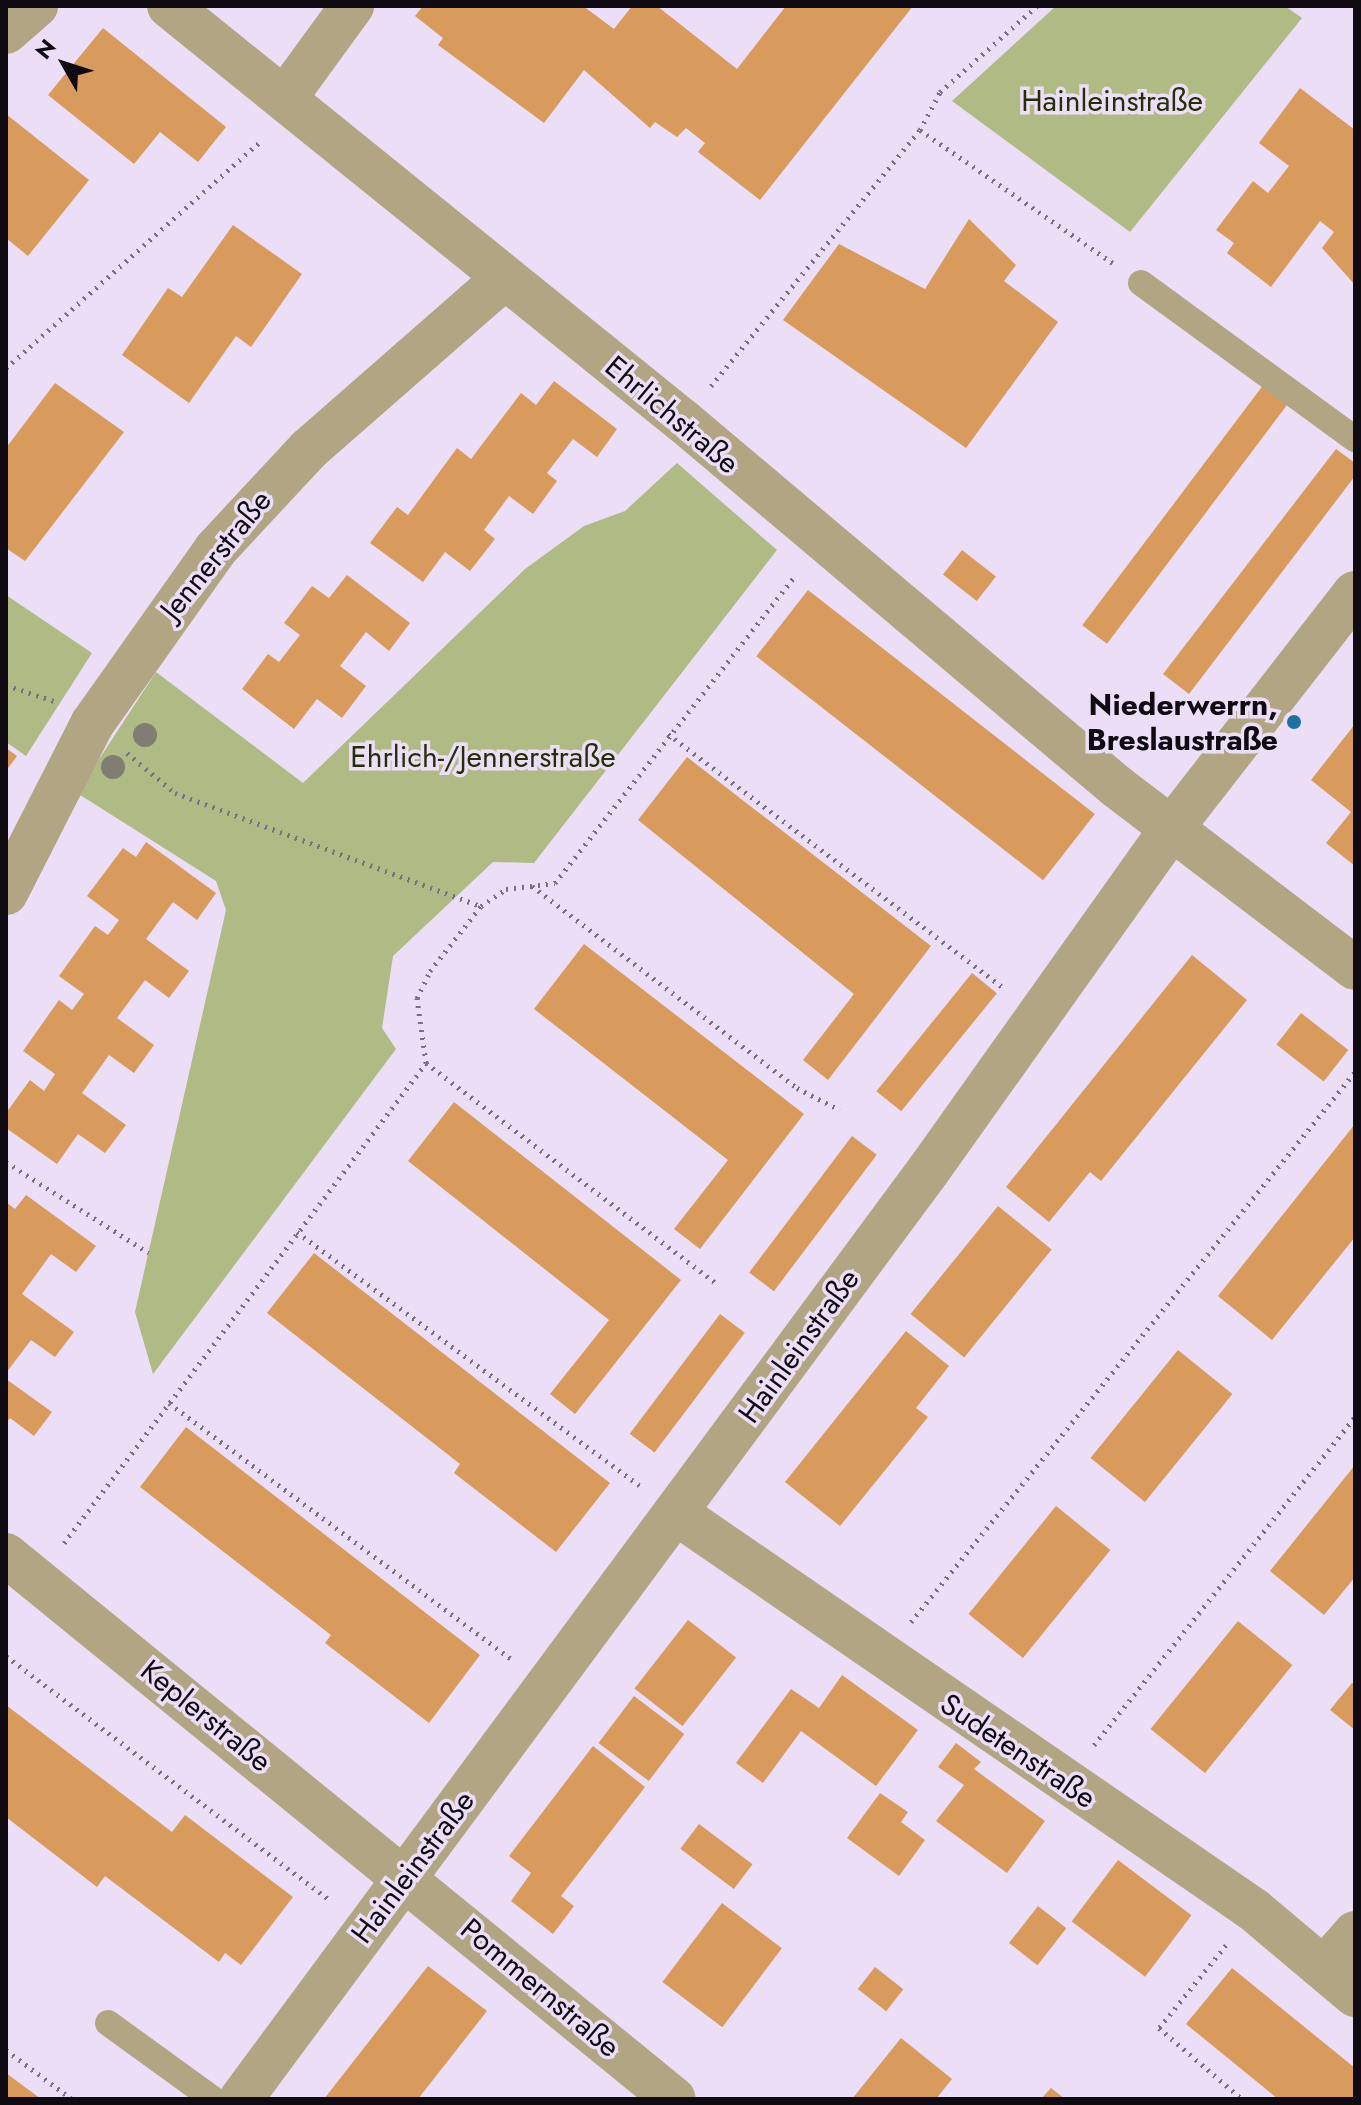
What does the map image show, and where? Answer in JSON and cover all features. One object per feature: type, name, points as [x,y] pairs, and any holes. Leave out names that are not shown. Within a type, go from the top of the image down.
[{"type":"street","points":[[6,32],[36,6]]},
{"type":"street","name":"Ehrlichstraße","points":[[169,6],[291,101],[503,279],[683,421],[821,543],[1171,829],[1355,968]]},
{"type":"street","points":[[291,101],[352,6]]},
{"type":"street","name":"Jennerstraße","points":[[6,893],[92,724],[175,602],[261,498],[503,279]]},
{"type":"street","name":"Hainleinstraße","points":[[241,2099],[676,1513],[1040,1015],[1171,829],[1355,593]]},
{"type":"street","name":"Sudetenstraße","points":[[676,1513],[881,1658],[1254,1910],[1340,1980]]},
{"type":"street","name":"Keplerstraße","points":[[21,1567],[407,1876]]},
{"type":"street","name":"Pommernstraße","points":[[407,1876],[674,2099]]},
{"type":"street","points":[[1340,1980],[1355,1933]]},
{"type":"lane","points":[[1141,283],[1355,439]]},
{"type":"lane","points":[[108,2023],[213,2099]]},
{"type":"path","points":[[683,421],[920,130],[940,92],[1037,6]]},
{"type":"path","points":[[6,368],[291,101]]},
{"type":"path","points":[[920,130],[1141,283]]},
{"type":"path","points":[[715,1282],[426,1063],[417,998],[481,906],[506,889],[555,883],[668,734],[821,543]]},
{"type":"path","points":[[6,685],[31,690],[92,724],[175,793],[481,906]]},
{"type":"path","points":[[668,734],[1040,1015]]},
{"type":"path","points":[[532,885],[797,1088],[840,1110]]},
{"type":"path","points":[[21,1567],[169,1403],[426,1063]]},
{"type":"path","points":[[881,1658],[1355,1072]]},
{"type":"path","points":[[6,1162],[149,1253]]},
{"type":"path","points":[[297,1232],[676,1513]]},
{"type":"path","points":[[169,1403],[546,1686]]},
{"type":"path","points":[[1064,1783],[1355,1417]]},
{"type":"path","points":[[6,1656],[367,1928]]},
{"type":"path","points":[[1242,2099],[1159,2028],[1254,1910]]},
{"type":"path","points":[[6,2050],[72,2099]]},
{"type":"green space","name":"Hainleinstraße","points":[[1056,6],[1285,6],[1302,18],[1130,232],[952,101]]},
{"type":"green space","name":"Ehrlich-/Jennerstraße","points":[[677,463],[777,550],[534,863],[493,862],[393,956],[382,1028],[396,1049],[153,1374],[135,1312],[226,910],[216,881],[77,793],[156,672],[303,783],[525,569],[584,526],[625,511]]},
{"type":"green space","points":[[6,595],[92,653],[26,756],[6,742]]},
{"type":"building","points":[[423,6],[583,6],[614,29],[632,6],[657,6],[737,69],[786,6],[913,6],[760,200],[698,152],[705,143],[686,128],[677,137],[655,122],[650,128],[584,70],[544,123],[438,45],[443,38],[415,16]]},
{"type":"building","points":[[103,28],[226,127],[198,162],[160,132],[134,164],[48,95]]},
{"type":"building","points":[[1300,88],[1355,130],[1355,285],[1322,248],[1334,232],[1320,221],[1271,287],[1227,253],[1234,243],[1216,230],[1253,181],[1268,193],[1289,166],[1259,143]]},
{"type":"building","points":[[6,114],[89,180],[28,256],[6,238]]},
{"type":"building","points":[[969,219],[1016,265],[1004,281],[1058,322],[966,448],[783,320],[839,244],[925,289]]},
{"type":"building","points":[[233,225],[302,274],[251,347],[236,336],[189,403],[122,355],[168,288],[182,297]]},
{"type":"building","points":[[554,381],[617,429],[597,457],[573,439],[547,473],[557,481],[533,514],[509,496],[484,530],[495,539],[470,571],[445,552],[423,582],[370,543],[397,507],[408,515],[457,448],[471,459],[521,393],[536,405]]},
{"type":"building","points":[[55,383],[124,432],[25,561],[6,548],[6,448]]},
{"type":"building","points":[[1264,384],[1289,403],[1107,644],[1082,625]]},
{"type":"building","points":[[1336,449],[1355,463],[1355,476],[1189,694],[1163,674]]},
{"type":"building","points":[[962,550],[996,576],[977,601],[943,574]]},
{"type":"building","points":[[347,575],[410,623],[389,651],[366,632],[340,666],[366,686],[342,718],[317,699],[294,729],[242,689],[268,654],[279,662],[300,635],[284,623],[312,586],[329,598]]},
{"type":"building","points":[[808,590],[1095,814],[1043,880],[756,656]]},
{"type":"building","points":[[1355,724],[1355,866],[1326,843],[1351,812],[1311,780]]},
{"type":"building","points":[[6,748],[17,756],[6,771]]},
{"type":"building","points":[[687,757],[931,946],[828,1080],[803,1060],[854,994],[638,820]]},
{"type":"building","points":[[146,842],[216,893],[197,920],[173,902],[146,939],[189,971],[169,998],[145,980],[117,1018],[154,1045],[134,1073],[109,1055],[82,1093],[126,1125],[105,1153],[78,1134],[57,1164],[6,1128],[6,1113],[30,1080],[44,1091],[55,1074],[23,1051],[59,1000],[72,1010],[84,994],[59,976],[95,926],[108,935],[119,920],[87,896],[123,848],[136,857]]},
{"type":"building","points":[[584,944],[804,1114],[700,1249],[674,1229],[728,1160],[534,1009]]},
{"type":"building","points":[[1192,955],[1247,1000],[1101,1181],[1090,1172],[1049,1222],[1006,1187]]},
{"type":"building","points":[[972,973],[997,993],[901,1111],[876,1091]]},
{"type":"building","points":[[1301,1013],[1348,1050],[1324,1081],[1276,1045]]},
{"type":"building","points":[[454,1102],[681,1280],[575,1414],[550,1394],[609,1320],[408,1161]]},
{"type":"building","points":[[1355,1124],[1355,1237],[1272,1340],[1218,1296]]},
{"type":"building","points":[[852,1136],[877,1155],[774,1291],[749,1273]]},
{"type":"building","points":[[26,1195],[96,1246],[76,1272],[51,1254],[22,1294],[74,1332],[55,1357],[31,1340],[6,1373],[6,1202],[15,1209]]},
{"type":"building","points":[[998,1206],[1052,1249],[964,1357],[911,1314]]},
{"type":"building","points":[[314,1253],[610,1483],[556,1552],[454,1473],[460,1464],[267,1313]]},
{"type":"building","points":[[720,1314],[745,1333],[654,1452],[630,1434]]},
{"type":"building","points":[[906,1331],[949,1366],[916,1408],[928,1417],[840,1526],[785,1482]]},
{"type":"building","points":[[1178,1350],[1232,1394],[1145,1502],[1091,1458]]},
{"type":"building","points":[[6,1379],[52,1412],[34,1436],[10,1418],[6,1423]]},
{"type":"building","points":[[186,1427],[480,1655],[429,1723],[325,1643],[331,1635],[140,1487]]},
{"type":"building","points":[[1355,1465],[1355,1577],[1324,1615],[1270,1571]]},
{"type":"building","points":[[1056,1506],[1110,1550],[1023,1658],[969,1614]]},
{"type":"building","points":[[688,1620],[736,1658],[683,1726],[634,1689]]},
{"type":"building","points":[[1238,1621],[1292,1665],[1205,1773],[1151,1729]]},
{"type":"building","points":[[842,1675],[918,1730],[876,1786],[801,1731],[763,1783],[736,1763],[791,1689],[819,1708]]},
{"type":"building","points":[[1352,1683],[1355,1685],[1355,1730],[1330,1710]]},
{"type":"building","points":[[634,1696],[684,1734],[649,1781],[598,1743]]},
{"type":"building","points":[[6,1705],[172,1832],[185,1815],[293,1897],[241,1965],[225,1953],[219,1962],[105,1876],[97,1887],[6,1817]]},
{"type":"building","points":[[956,1743],[981,1762],[974,1769],[1045,1821],[1007,1873],[936,1821],[964,1785],[938,1767]]},
{"type":"building","points":[[593,1746],[645,1787],[561,1896],[574,1906],[553,1934],[511,1901],[531,1873],[509,1856]]},
{"type":"building","points":[[880,1793],[908,1812],[901,1822],[925,1840],[899,1876],[847,1838]]},
{"type":"building","points":[[699,1824],[753,1864],[734,1889],[680,1849]]},
{"type":"building","points":[[1118,1860],[1191,1915],[1145,1977],[1072,1921]]},
{"type":"building","points":[[722,1903],[782,1948],[722,2027],[662,1982]]},
{"type":"building","points":[[1038,1906],[1066,1928],[1037,1965],[1009,1943]]},
{"type":"building","points":[[428,1966],[487,2011],[418,2099],[324,2099]]},
{"type":"building","points":[[875,1967],[903,1989],[886,2011],[858,1989]]},
{"type":"building","points":[[1232,1968],[1355,2068],[1355,2099],[1278,2099],[1186,2024]]},
{"type":"building","points":[[901,2038],[952,2079],[936,2099],[852,2099]]},
{"type":"building","points":[[6,2073],[41,2099],[6,2099]]},
{"type":"building","points":[[1051,2088],[1065,2099],[1041,2099]]},
{"type":"place","name":"Niederwerrn, Breslaustraße","points":[[1294,722]]}]
